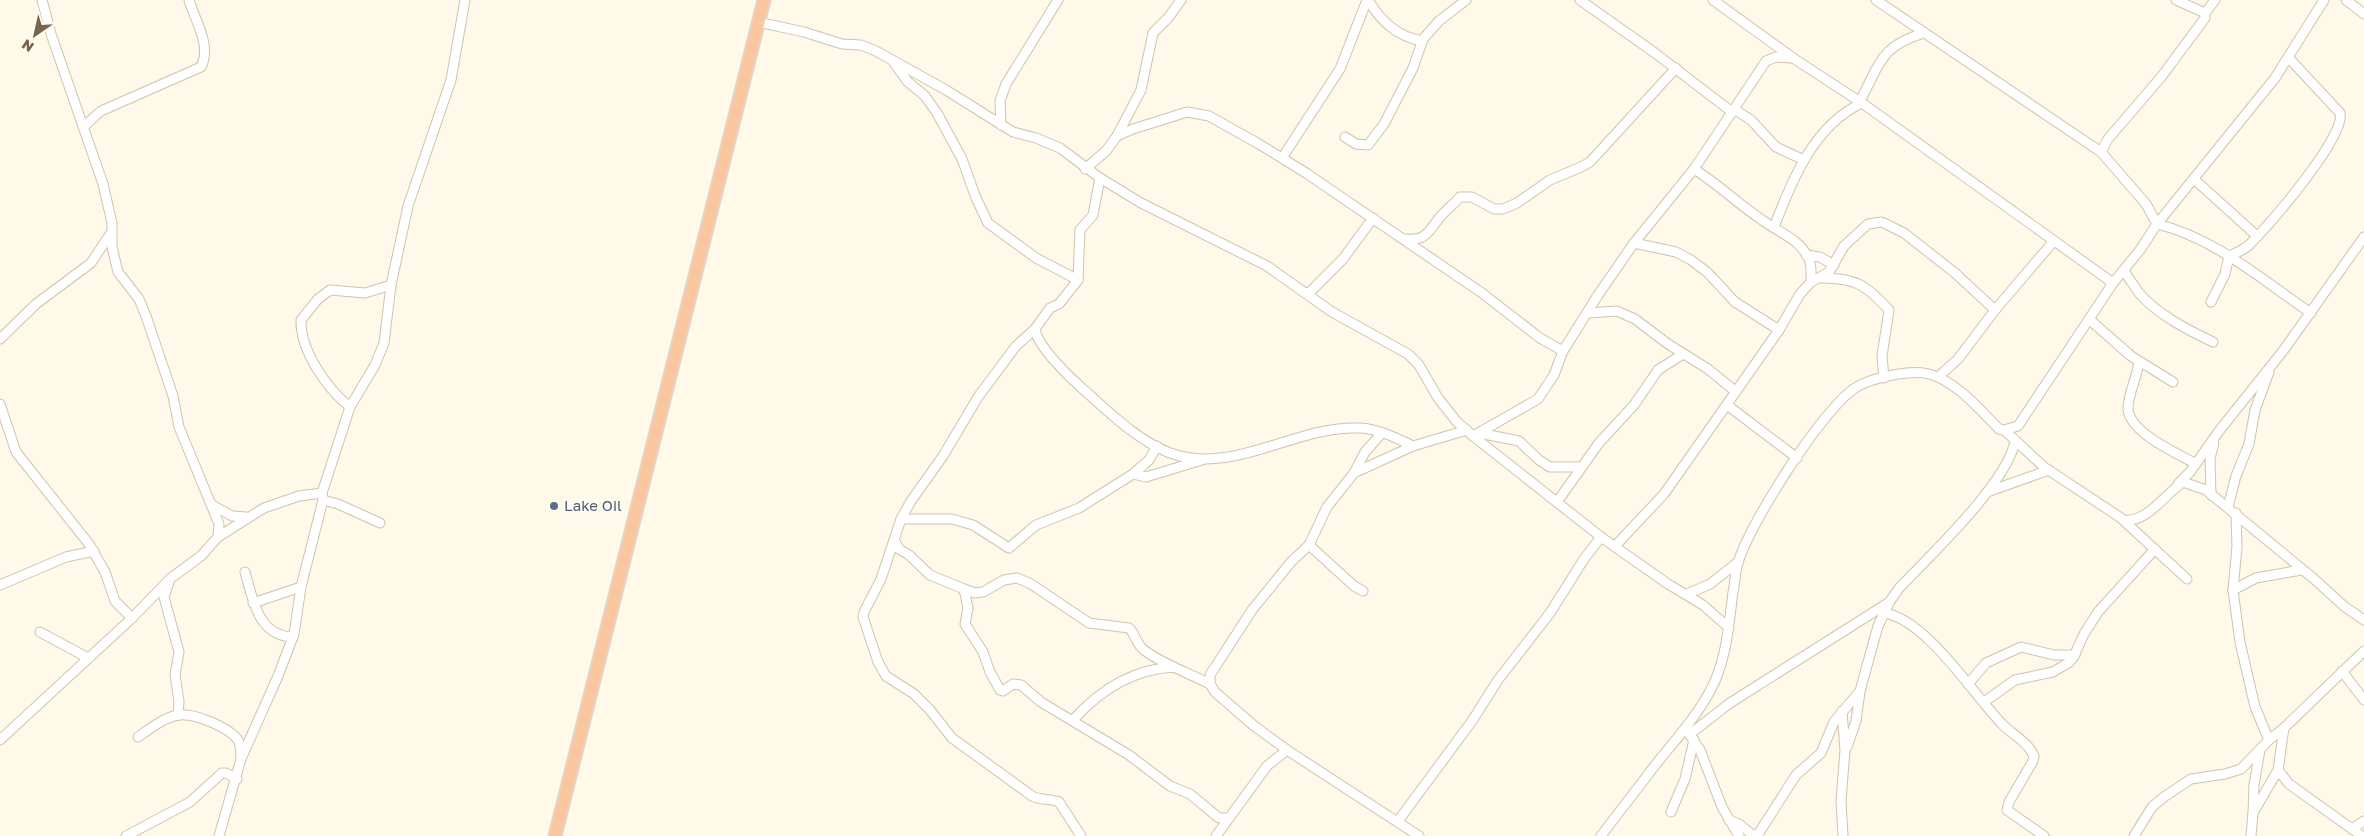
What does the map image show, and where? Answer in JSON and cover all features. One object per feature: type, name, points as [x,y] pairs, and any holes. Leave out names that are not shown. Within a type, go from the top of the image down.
[{"type":"highway","points":[[555,836],[764,0]]},
{"type":"street","points":[[42,0],[103,184],[118,272],[140,299],[173,396],[182,434],[219,524],[218,537]]},
{"type":"street","points":[[83,127],[101,111],[200,67],[205,55],[203,38],[189,0]]},
{"type":"street","points":[[219,836],[237,780],[241,759],[293,637],[301,587],[323,496],[350,407],[355,402],[381,351],[391,285],[408,206],[451,80],[465,0]]},
{"type":"street","points":[[1001,125],[1000,101],[1006,84],[1058,0]]},
{"type":"street","points":[[1085,168],[1106,151],[1117,136],[1141,90],[1153,33],[1168,18],[1181,0]]},
{"type":"street","points":[[1282,158],[1340,69],[1367,0]]},
{"type":"street","points":[[1367,0],[1380,18],[1392,29],[1422,42]]},
{"type":"street","points":[[1345,137],[1363,146],[1368,145],[1377,134],[1413,68],[1422,42],[1439,21],[1466,0]]},
{"type":"street","points":[[1580,0],[1733,110],[1752,120],[1766,139],[1776,148],[1804,160]]},
{"type":"street","points":[[1713,0],[1793,58],[1861,102],[2113,283]]},
{"type":"street","points":[[1876,0],[2101,152],[2146,204],[2157,224],[2181,230],[2230,256],[2311,313]]},
{"type":"street","points":[[2176,0],[2205,12]]},
{"type":"street","points":[[2101,152],[2108,139],[2162,76],[2205,18],[2205,12],[2215,0]]},
{"type":"street","points":[[2004,430],[2018,426],[2022,422],[2113,283],[2124,271],[2157,224],[2195,180],[2275,78],[2324,0]]},
{"type":"street","points":[[2346,0],[2364,14]]},
{"type":"street","points":[[758,22],[842,44],[862,45],[946,90],[1001,125],[1026,136],[1047,141],[1060,148],[1085,168],[1141,203],[1267,266],[1354,326],[1408,354],[1419,365],[1438,398],[1473,433],[1601,537],[1616,545],[1668,584],[1687,594],[1729,628]]},
{"type":"street","points":[[1774,227],[1804,160],[1839,116],[1861,102],[1887,51],[1899,42],[1924,33]]},
{"type":"street","points":[[1354,473],[1413,446],[1473,433],[1538,399],[1554,375],[1563,351],[1634,243],[1694,169],[1766,61],[1776,57],[1793,58]]},
{"type":"street","points":[[2211,302],[2225,274],[2230,256],[2244,249],[2257,236],[2311,172],[2334,137],[2341,121],[2340,113],[2288,57]]},
{"type":"street","points":[[893,61],[908,82],[925,96],[937,114],[962,159],[976,198],[988,223],[1036,258],[1078,280]]},
{"type":"street","points":[[1403,239],[1414,240],[1427,235],[1443,214],[1460,197],[1472,197],[1494,209],[1503,209],[1517,203],[1550,180],[1590,162],[1676,68]]},
{"type":"street","points":[[1117,136],[1180,114],[1200,113],[1240,132],[1403,239],[1496,303],[1540,338],[1563,351]]},
{"type":"street","points":[[1694,169],[1715,182],[1763,221],[1794,242],[1806,255],[1811,266],[1811,282]]},
{"type":"street","points":[[1081,836],[1059,802],[1040,800],[1032,796],[952,738],[930,710],[914,694],[886,676],[878,662],[863,617],[881,579],[901,520],[978,397],[1016,346],[1035,329],[1050,308],[1059,304],[1078,280],[1080,230],[1093,216],[1100,178]]},
{"type":"street","points":[[2195,180],[2257,236]]},
{"type":"street","points":[[1308,294],[1343,259],[1372,218]]},
{"type":"street","points":[[1822,278],[1834,265],[1839,252],[1861,229],[1874,221],[1882,222],[1892,225],[1923,247],[1994,310]]},
{"type":"street","points":[[0,339],[36,304],[91,263],[112,231]]},
{"type":"street","points":[[2122,520],[2132,521],[2142,518],[2196,464],[2311,313],[2364,237]]},
{"type":"street","points":[[1938,377],[1964,352],[1994,310],[2054,242]]},
{"type":"street","points":[[1634,243],[1676,252],[1691,260],[1707,272],[1742,307],[1779,330]]},
{"type":"street","points":[[1806,255],[1820,257],[1834,265]]},
{"type":"street","points":[[2124,271],[2139,293],[2154,307],[2191,332],[2214,342]]},
{"type":"street","points":[[1616,545],[1664,494],[1779,330],[1800,294],[1811,282],[1822,278],[1850,279],[1872,293],[1889,310],[1882,356],[1884,378]]},
{"type":"street","points":[[350,407],[318,372],[306,344],[300,320],[318,299],[330,290],[365,293],[391,285]]},
{"type":"street","points":[[1588,313],[1611,311],[1625,314],[1708,369],[1735,391]]},
{"type":"street","points":[[2090,320],[2139,362],[2173,382]]},
{"type":"street","points":[[1035,329],[1039,341],[1075,382],[1120,421],[1157,446],[1176,455],[1205,459]]},
{"type":"street","points":[[1557,502],[1599,443],[1634,405],[1658,370],[1671,360],[1684,354]]},
{"type":"street","points":[[2139,362],[2128,404],[2132,421],[2155,442],[2196,464]]},
{"type":"street","points":[[2228,507],[2236,476],[2249,444],[2255,410],[2270,367]]},
{"type":"street","points":[[1671,812],[1685,779],[1690,751],[1690,735],[1714,683],[1726,649],[1737,563],[1748,536],[1797,458],[1842,399],[1866,383],[1919,372],[1938,377],[1969,399],[2000,429],[2004,430],[2049,470],[2122,520],[2187,579]]},
{"type":"street","points":[[0,404],[16,452],[94,551],[105,572],[115,602],[132,618]]},
{"type":"street","points":[[1727,405],[1797,458]]},
{"type":"street","points":[[1133,474],[1146,477],[1205,459],[1233,456],[1327,431],[1358,428],[1382,433],[1413,446]]},
{"type":"street","points":[[1210,684],[1210,675],[1252,610],[1291,562],[1309,545],[1327,507],[1354,473],[1365,452],[1382,433]]},
{"type":"street","points":[[1473,433],[1519,441],[1539,460],[1550,467],[1581,467]]},
{"type":"street","points":[[2211,494],[2210,458],[2217,434]]},
{"type":"street","points":[[1846,750],[1856,721],[1860,692],[1873,641],[1890,601],[1987,492],[2013,452],[2015,441]]},
{"type":"street","points":[[901,520],[952,519],[973,525],[1009,548],[1036,525],[1079,508],[1133,474],[1150,460],[1157,446]]},
{"type":"street","points":[[1987,492],[2049,470]]},
{"type":"street","points":[[2172,489],[2183,482],[2206,490],[2236,513],[2345,608],[2364,620]]},
{"type":"street","points":[[0,740],[132,618],[171,578],[201,556],[218,537],[247,517],[275,504],[299,496],[323,496],[380,523]]},
{"type":"street","points":[[212,505],[232,516],[247,517]]},
{"type":"street","points":[[2236,513],[2237,546],[2233,590],[2250,687],[2269,740]]},
{"type":"street","points":[[1398,821],[1472,721],[1498,680],[1550,613],[1584,559],[1601,537]]},
{"type":"street","points":[[894,540],[899,549],[930,575],[964,589],[975,593],[983,592],[1010,578],[1024,580],[1089,623],[1129,628],[1134,632],[1137,643],[1141,648],[1174,667],[1210,684],[1228,704],[1287,750],[1419,836]]},
{"type":"street","points":[[1309,545],[1347,580],[1363,591]]},
{"type":"street","points":[[1984,702],[2015,680],[2060,670],[2075,654],[2087,628],[2098,612],[2155,549]]},
{"type":"street","points":[[0,585],[66,557],[94,551]]},
{"type":"street","points":[[1687,594],[1710,584],[1737,563]]},
{"type":"street","points":[[2233,590],[2256,578],[2302,570]]},
{"type":"street","points":[[246,572],[253,603],[269,629],[281,636],[293,637]]},
{"type":"street","points":[[171,578],[164,596],[179,652],[175,675],[179,701],[178,715]]},
{"type":"street","points":[[253,603],[301,587]]},
{"type":"street","points":[[964,589],[968,608],[965,624],[983,652],[990,672],[1000,690],[1003,691],[1013,684],[1021,685],[1042,702],[1143,764],[1170,786],[1190,794],[1219,818],[1228,818]]},
{"type":"street","points":[[1600,836],[1690,735],[1730,703],[1890,601]]},
{"type":"street","points":[[1884,613],[1907,622],[1938,649],[2002,723],[2029,748],[2034,756],[2007,810],[2044,836]]},
{"type":"street","points":[[40,632],[88,658]]},
{"type":"street","points":[[1968,684],[1986,663],[2021,647],[2054,655],[2075,654]]},
{"type":"street","points":[[2134,836],[2152,807],[2176,788],[2198,777],[2234,772],[2284,728],[2364,651]]},
{"type":"street","points":[[1073,720],[1097,696],[1128,678],[1158,668],[1174,667]]},
{"type":"street","points":[[2342,671],[2364,700]]},
{"type":"street","points":[[1729,820],[1739,824],[1755,836],[1796,775],[1821,753],[1829,732],[1842,711],[1860,692]]},
{"type":"street","points":[[1842,711],[1846,750],[1841,800],[1843,836]]},
{"type":"street","points":[[138,737],[163,720],[178,715],[209,721],[224,728],[238,741],[241,759]]},
{"type":"street","points":[[2253,812],[2278,770],[2284,728]]},
{"type":"street","points":[[1690,735],[1729,820],[1739,836]]},
{"type":"street","points":[[1216,836],[1267,766],[1287,750]]},
{"type":"street","points":[[2251,836],[2254,785],[2260,750]]},
{"type":"street","points":[[2278,770],[2289,784],[2362,836]]},
{"type":"street","points":[[126,836],[190,802],[222,773],[226,773],[237,780]]},
{"type":"street","points":[[2352,829],[2364,821]]},
{"type":"place","name":"Lake Oil","points":[[554,506]]}]
